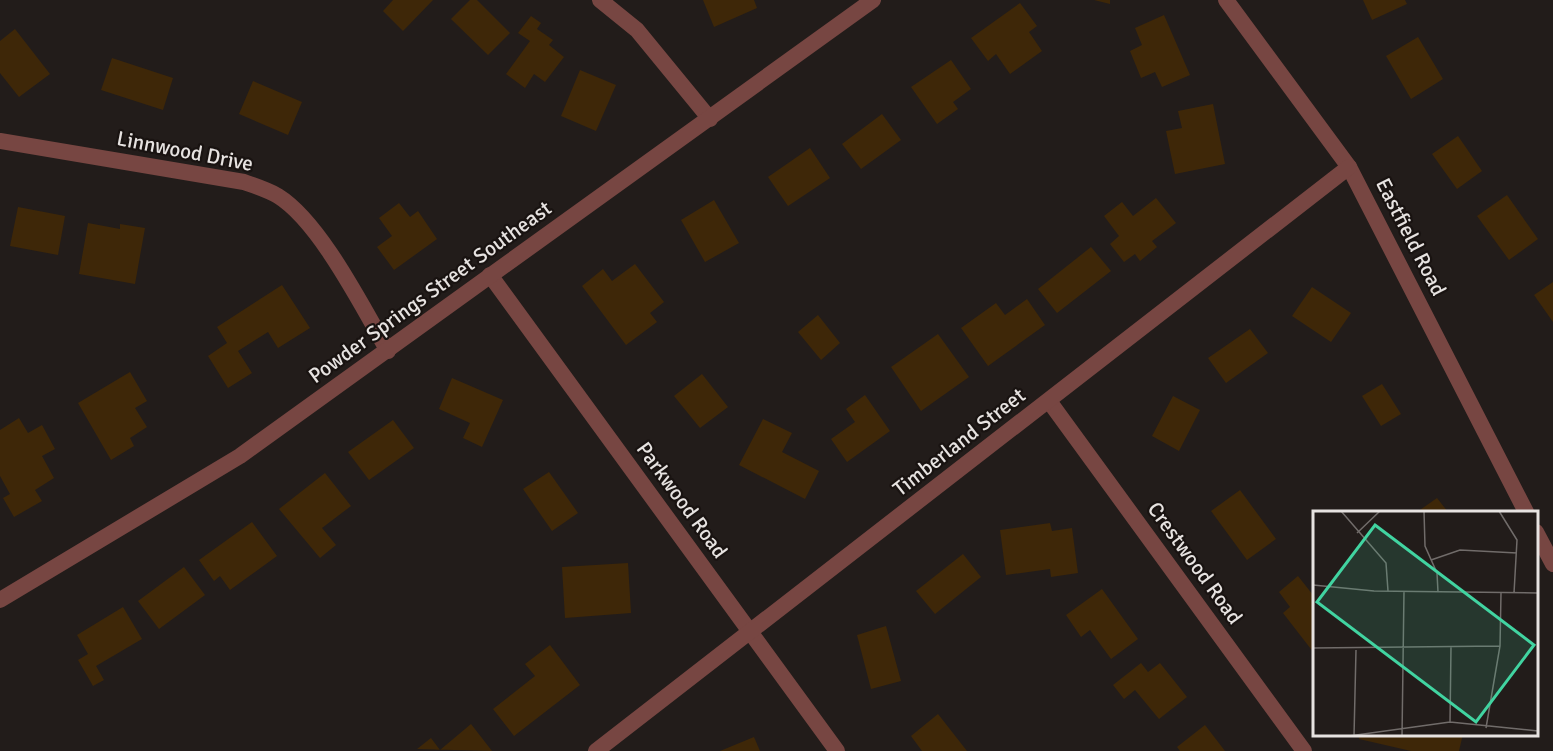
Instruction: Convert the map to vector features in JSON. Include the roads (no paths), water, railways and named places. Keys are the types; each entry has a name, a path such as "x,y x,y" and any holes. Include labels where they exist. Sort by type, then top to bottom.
{"street":[{"path":"600,0 637,30 710,119"},
{"name":"Powder Springs Street Southeast","path":"0,600 240,456 873,0"},
{"name":"Eastfield Road","path":"1226,0 1349,167 1525,511"},
{"name":"Linnwood Drive","path":"0,141 244,182 279,197 306,223 329,252 388,351"},
{"name":"Timberland Street","path":"596,751 1349,167"},
{"name":"Parkwood Road","path":"490,275 837,751"},
{"name":"Crestwood Road","path":"1049,401 1304,751"},
{"path":"1538,536 1553,564"}]}
